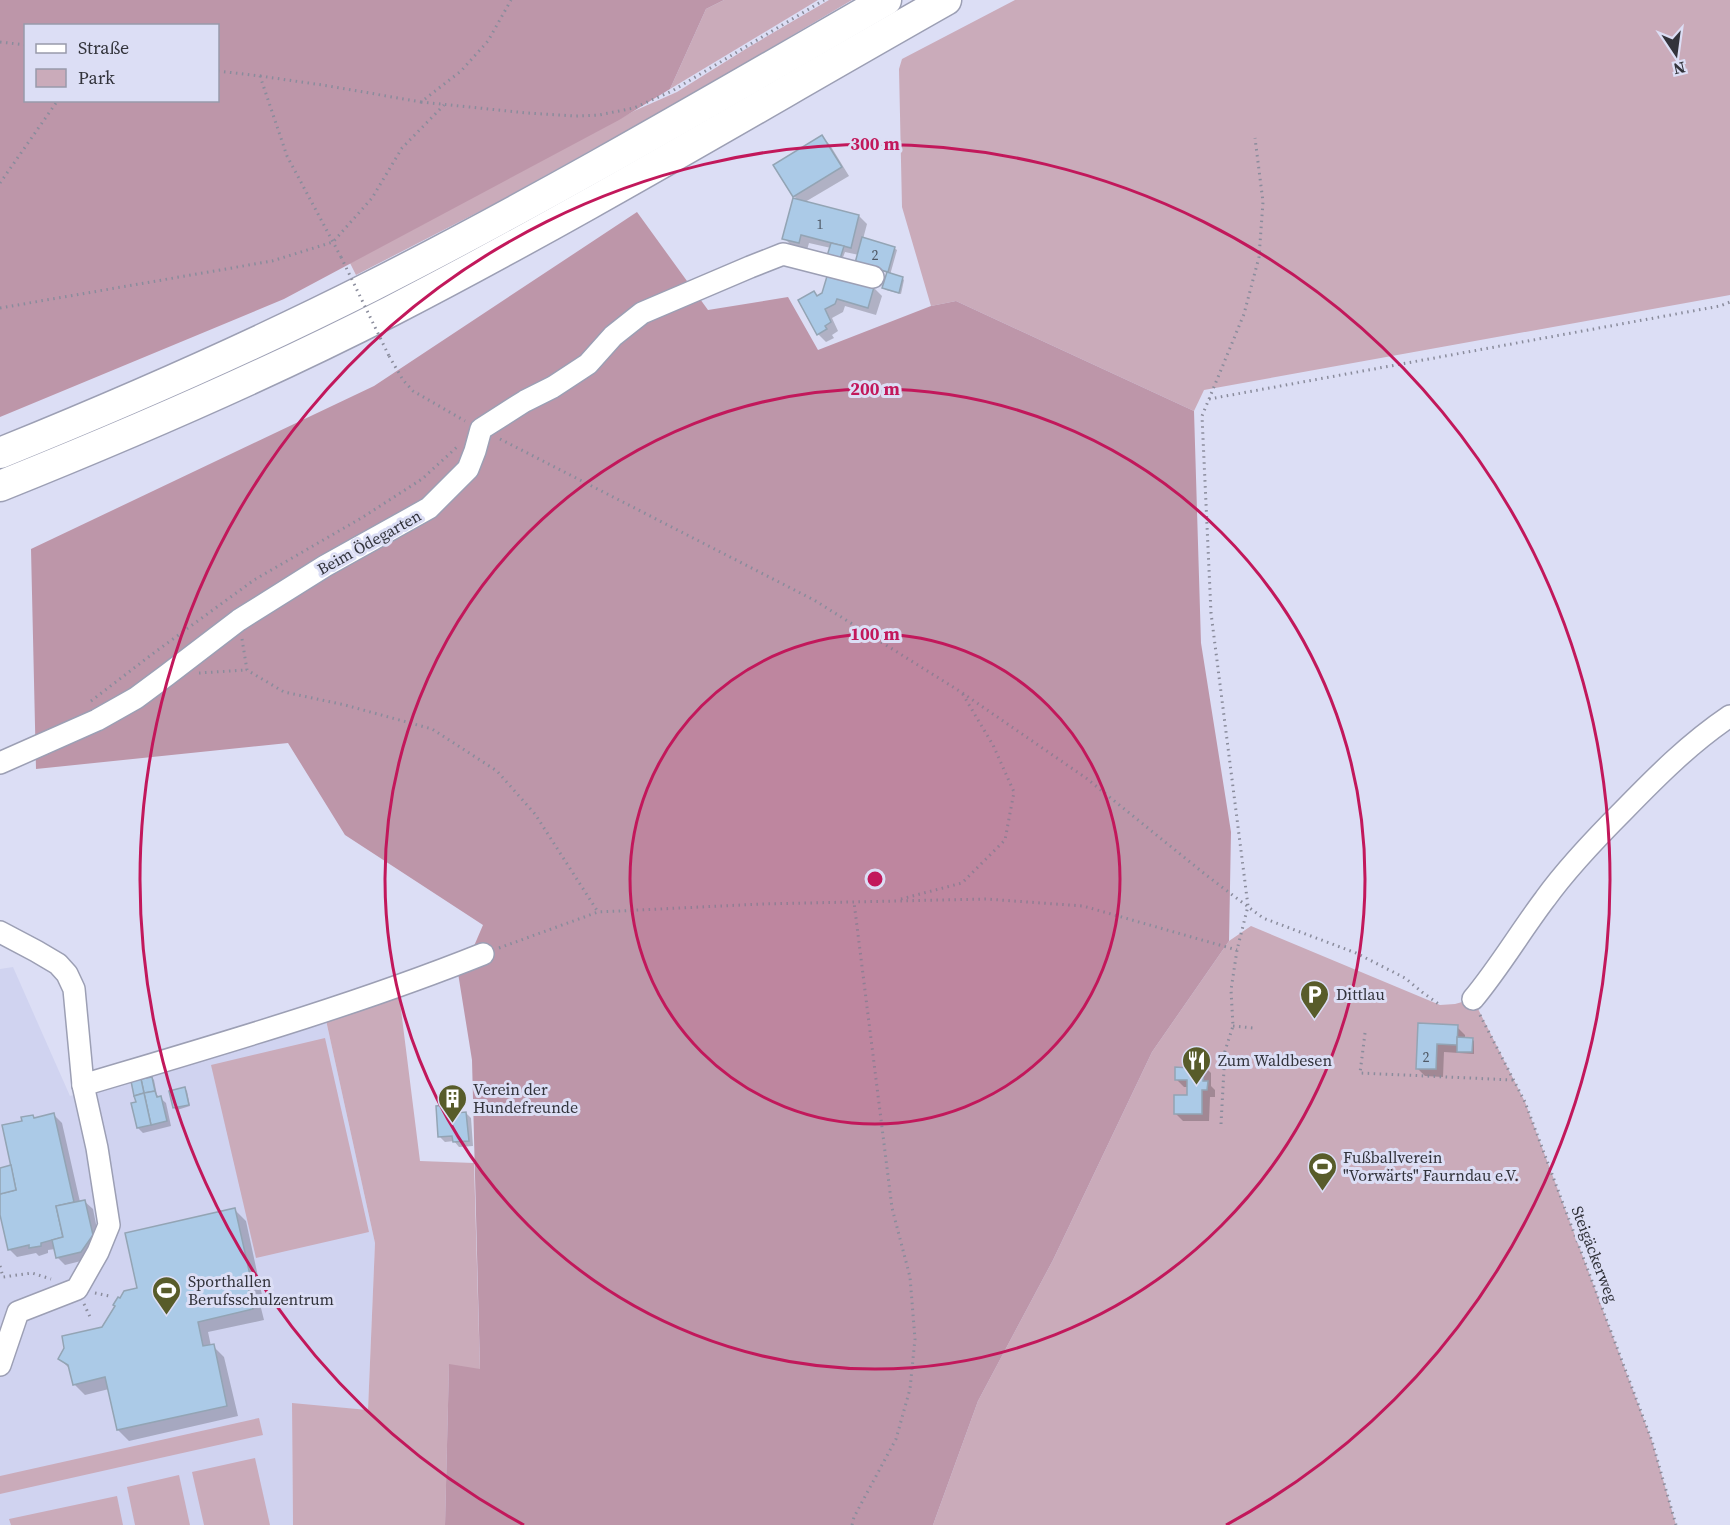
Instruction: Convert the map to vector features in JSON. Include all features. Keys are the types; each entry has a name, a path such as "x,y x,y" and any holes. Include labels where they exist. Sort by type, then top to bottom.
{"highway":[{"path":"0,453 118,405 372,286 580,175 886,0"},
{"path":"0,486 85,452 234,386 389,311 582,208 946,0"},
{"path":"0,508 31,492 85,452"}],"lane":[{"path":"480,432 525,401 554,387 588,364 613,336 642,313 750,267 783,254 873,277"},
{"name":"Beim Ödegarten","path":"0,764 97,720 136,698 239,620 325,566 429,508 468,469 480,432"},
{"path":"1473,999 1546,897 1601,833 1668,765 1705,733 1730,716"},
{"path":"0,932 58,964 67,974 74,989 83,1085 97,1148 109,1225 98,1252 77,1288 18,1312 0,1365"},
{"path":"83,1085 324,1011 441,971 483,954"}],"path":[{"path":"422,102 460,71 488,41 511,0"},
{"path":"219,71 444,105 576,116 599,115 634,108 672,91 824,0"},
{"path":"0,42 24,45"},
{"path":"260,76 287,156 333,242 389,356 403,380 413,391 480,432 814,600 962,692 1086,778 1198,869 1263,918 1356,953 1405,978 1440,1005"},
{"path":"0,183 57,102"},
{"path":"0,308 272,261 333,242 372,198 402,148 444,105"},
{"path":"1221,1124 1226,1051 1233,1026 1231,990 1237,950 1248,906 1211,613 1202,416 1244,314 1259,257 1263,202 1255,138"},
{"path":"1209,399 1697,310 1730,302"},
{"path":"89,702 254,580 363,517 412,485 464,440 480,432"},
{"path":"239,620 247,670"},
{"path":"167,675 247,670 284,692 345,705 432,729 497,771 535,814 598,912"},
{"path":"896,901 962,883 1005,840 1014,792 993,745 962,692"},
{"path":"483,954 598,912 750,904 986,899 1083,906 1237,950"},
{"path":"852,1525 854,1517 896,1439 910,1389 915,1339 910,1277 892,1208 854,902"},
{"name":"Steigäckerweg","path":"1473,999 1483,1023 1525,1102 1644,1418 1676,1525"},
{"path":"1233,1026 1253,1028"},
{"path":"1365,1033 1360,1073 1513,1080"},
{"path":"0,1266 3,1277 32,1273 77,1288"}],"shaded area":[{"path":"0,0 724,0 706,9 670,89 619,120 284,299 0,417"},
{"path":"637,212 708,310 788,297 818,350 931,306 956,301 1194,411 1201,643 1231,832 1229,941 1152,1052 1053,1260 978,1401 933,1525 445,1525 449,1364 480,1369 472,1060 458,973 468,960 483,925 345,835 288,743 36,769 31,549 374,386"},
{"path":"13,967 70,1096 324,1011 375,1243 368,1410 292,1404 293,1525 0,1525 0,969"}],"green space":[{"path":"724,0 818,0 670,89 706,9"},
{"path":"829,0 852,0 700,90 494,204 356,275 350,263 634,111 677,92"},
{"path":"1015,0 1730,0 1730,295 1204,390 1194,411 956,301 931,306 902,207 899,69 902,59"},
{"name":"Fußballverein \"Vorwärts\" Faurndau e.V.","path":"1251,926 1440,1005 1473,999 1525,1102 1652,1441 1676,1525 933,1525 978,1401 1053,1260 1152,1052 1229,941"},
{"path":"398,986 420,1161 474,1163 480,1370 449,1365 445,1525 293,1525 292,1403 368,1410 375,1243 324,1011"},
{"path":"325,1038 369,1232 256,1258 211,1065"},
{"path":"259,1418 263,1435 0,1494 0,1476"},
{"path":"255,1458 270,1525 204,1525 192,1472"},
{"path":"179,1475 190,1525 135,1525 127,1487"},
{"path":"117,1496 123,1525 11,1525 9,1519"}],"building":[{"path":"822,135 842,167 793,197 773,165"},
{"path":"793,198 859,215 851,248 801,235 799,243 782,239"},
{"path":"862,237 895,247 888,272 855,263"},
{"path":"831,243 844,246 840,259 827,256"},
{"path":"887,272 903,277 899,293 882,288"},
{"path":"828,273 874,287 868,308 837,299 835,304 825,309 831,322 825,326 827,329 817,335 798,300 814,291 817,296 822,293"},
{"path":"1418,1023 1458,1025 1457,1045 1437,1044 1436,1069 1416,1069"},
{"path":"1457,1037 1473,1038 1472,1052 1457,1052"},
{"name":"Zum Waldbesen","path":"1189,1063 1204,1064 1203,1081 1208,1081 1207,1090 1202,1090 1202,1114 1174,1114 1174,1095 1187,1095 1187,1080 1175,1080 1175,1067 1190,1068"},
{"path":"152,1077 155,1091 144,1093 141,1079"},
{"path":"141,1079 144,1093 134,1096 131,1081"},
{"path":"185,1087 189,1105 173,1108 169,1091"},
{"path":"155,1091 157,1097 161,1096 167,1121 151,1125 144,1093"},
{"path":"144,1093 151,1125 137,1128 131,1103 136,1102 134,1096"},
{"name":"Verein der Hundefreunde","path":"455,1104 456,1113 466,1112 469,1141 453,1142 452,1136 438,1137 436,1106"},
{"path":"54,1113 74,1202 56,1206 63,1237 41,1243 41,1246 29,1248 29,1245 8,1250 0,1215 0,1194 16,1190 2,1125 22,1121 21,1117 33,1115 34,1118"},
{"path":"11,1165 16,1190 0,1194 0,1168"},
{"path":"85,1200 93,1235 81,1252 56,1258 52,1240 63,1237 56,1206"},
{"name":"Sporthallen Berufsschulzentrum","path":"235,1208 252,1284 248,1285 253,1309 198,1322 203,1346 214,1344 227,1406 117,1430 105,1377 73,1385 68,1365 58,1359 64,1348 62,1336 102,1327 118,1297 120,1298 124,1291 137,1288 125,1233"}],"place":[{"name":"Dittlau","path":"1315,1020"},
{"name":"Zum Waldbesen","path":"1197,1086"},
{"name":"Verein der Hundefreunde","path":"452,1124"},
{"name":"Fußballverein \"Vorwärts\" Faurndau e.V.","path":"1322,1192"},
{"name":"Sporthallen Berufsschulzentrum","path":"167,1316"}]}
